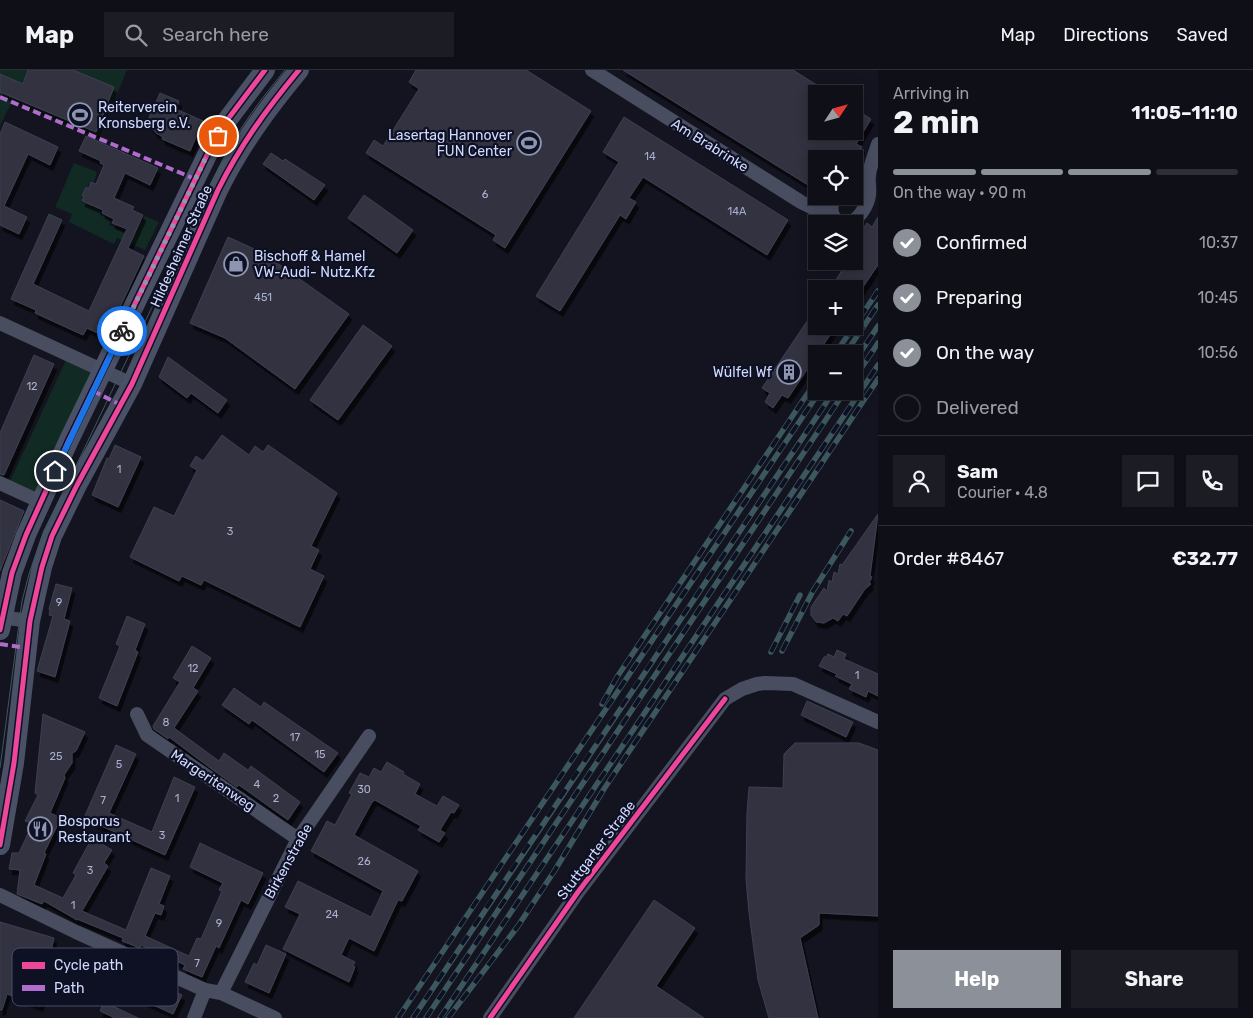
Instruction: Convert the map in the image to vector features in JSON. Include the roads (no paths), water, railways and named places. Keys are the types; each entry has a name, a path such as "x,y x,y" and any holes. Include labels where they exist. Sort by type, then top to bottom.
{"main road":[{"name":"Hildesheimer Straße","path":"1,622 12,573 26,535 103,369 208,153 228,120 265,70"},
{"name":"Hildesheimer Straße","path":"0,846 14,763 30,621 35,593 52,536 132,384 218,190 231,165 255,125 298,70"}],"street":[{"name":"Am Brabrinke","path":"592,70 801,202 821,212 831,210"},
{"path":"831,205 831,210 836,220 846,224 858,217 869,195 869,174 878,144"},
{"path":"863,178 869,174"},
{"path":"0,323 132,384"},
{"path":"0,483 41,502"},
{"path":"1,622 30,621"},
{"name":"Stuttgarter Straße","path":"490,1018 578,892 725,700 742,689 757,684 793,684 878,722"},
{"name":"Margeritenweg","path":"137,714 148,735 298,839"},
{"name":"Birkenstraße","path":"221,993 298,839 369,736"},
{"path":"0,895 112,948"},
{"path":"178,978 205,990 221,993 275,1018"},
{"path":"194,1018 205,990"}],"tram line":[{"path":"0,768 22,601 41,539 222,161 251,114 285,70"}],"railway":[{"path":"841,345 878,291"},
{"path":"851,345 878,305"},
{"path":"863,348 878,326"},
{"path":"863,366 878,343"},
{"path":"440,1018 878,365"},
{"path":"448,1018 518,926 555,870 604,789 878,379"},
{"path":"602,704 617,677 808,393"},
{"path":"398,1018 814,400"},
{"path":"413,1018 828,400"},
{"path":"426,1018 839,400"},
{"path":"782,651 813,591 851,531"},
{"path":"771,652 800,595"}],"place":[{"name":"Reiterverein Kronsberg e.V.","path":"80,115"},
{"name":"Lasertag Hannover FUN Center","path":"529,143"},
{"name":"Bischoff & Hamel VW-Audi- Nutz.Kfz","path":"236,264"},
{"name":"Wülfel Wf","path":"789,372"},
{"name":"Bosporus Restaurant","path":"40,829"}]}
